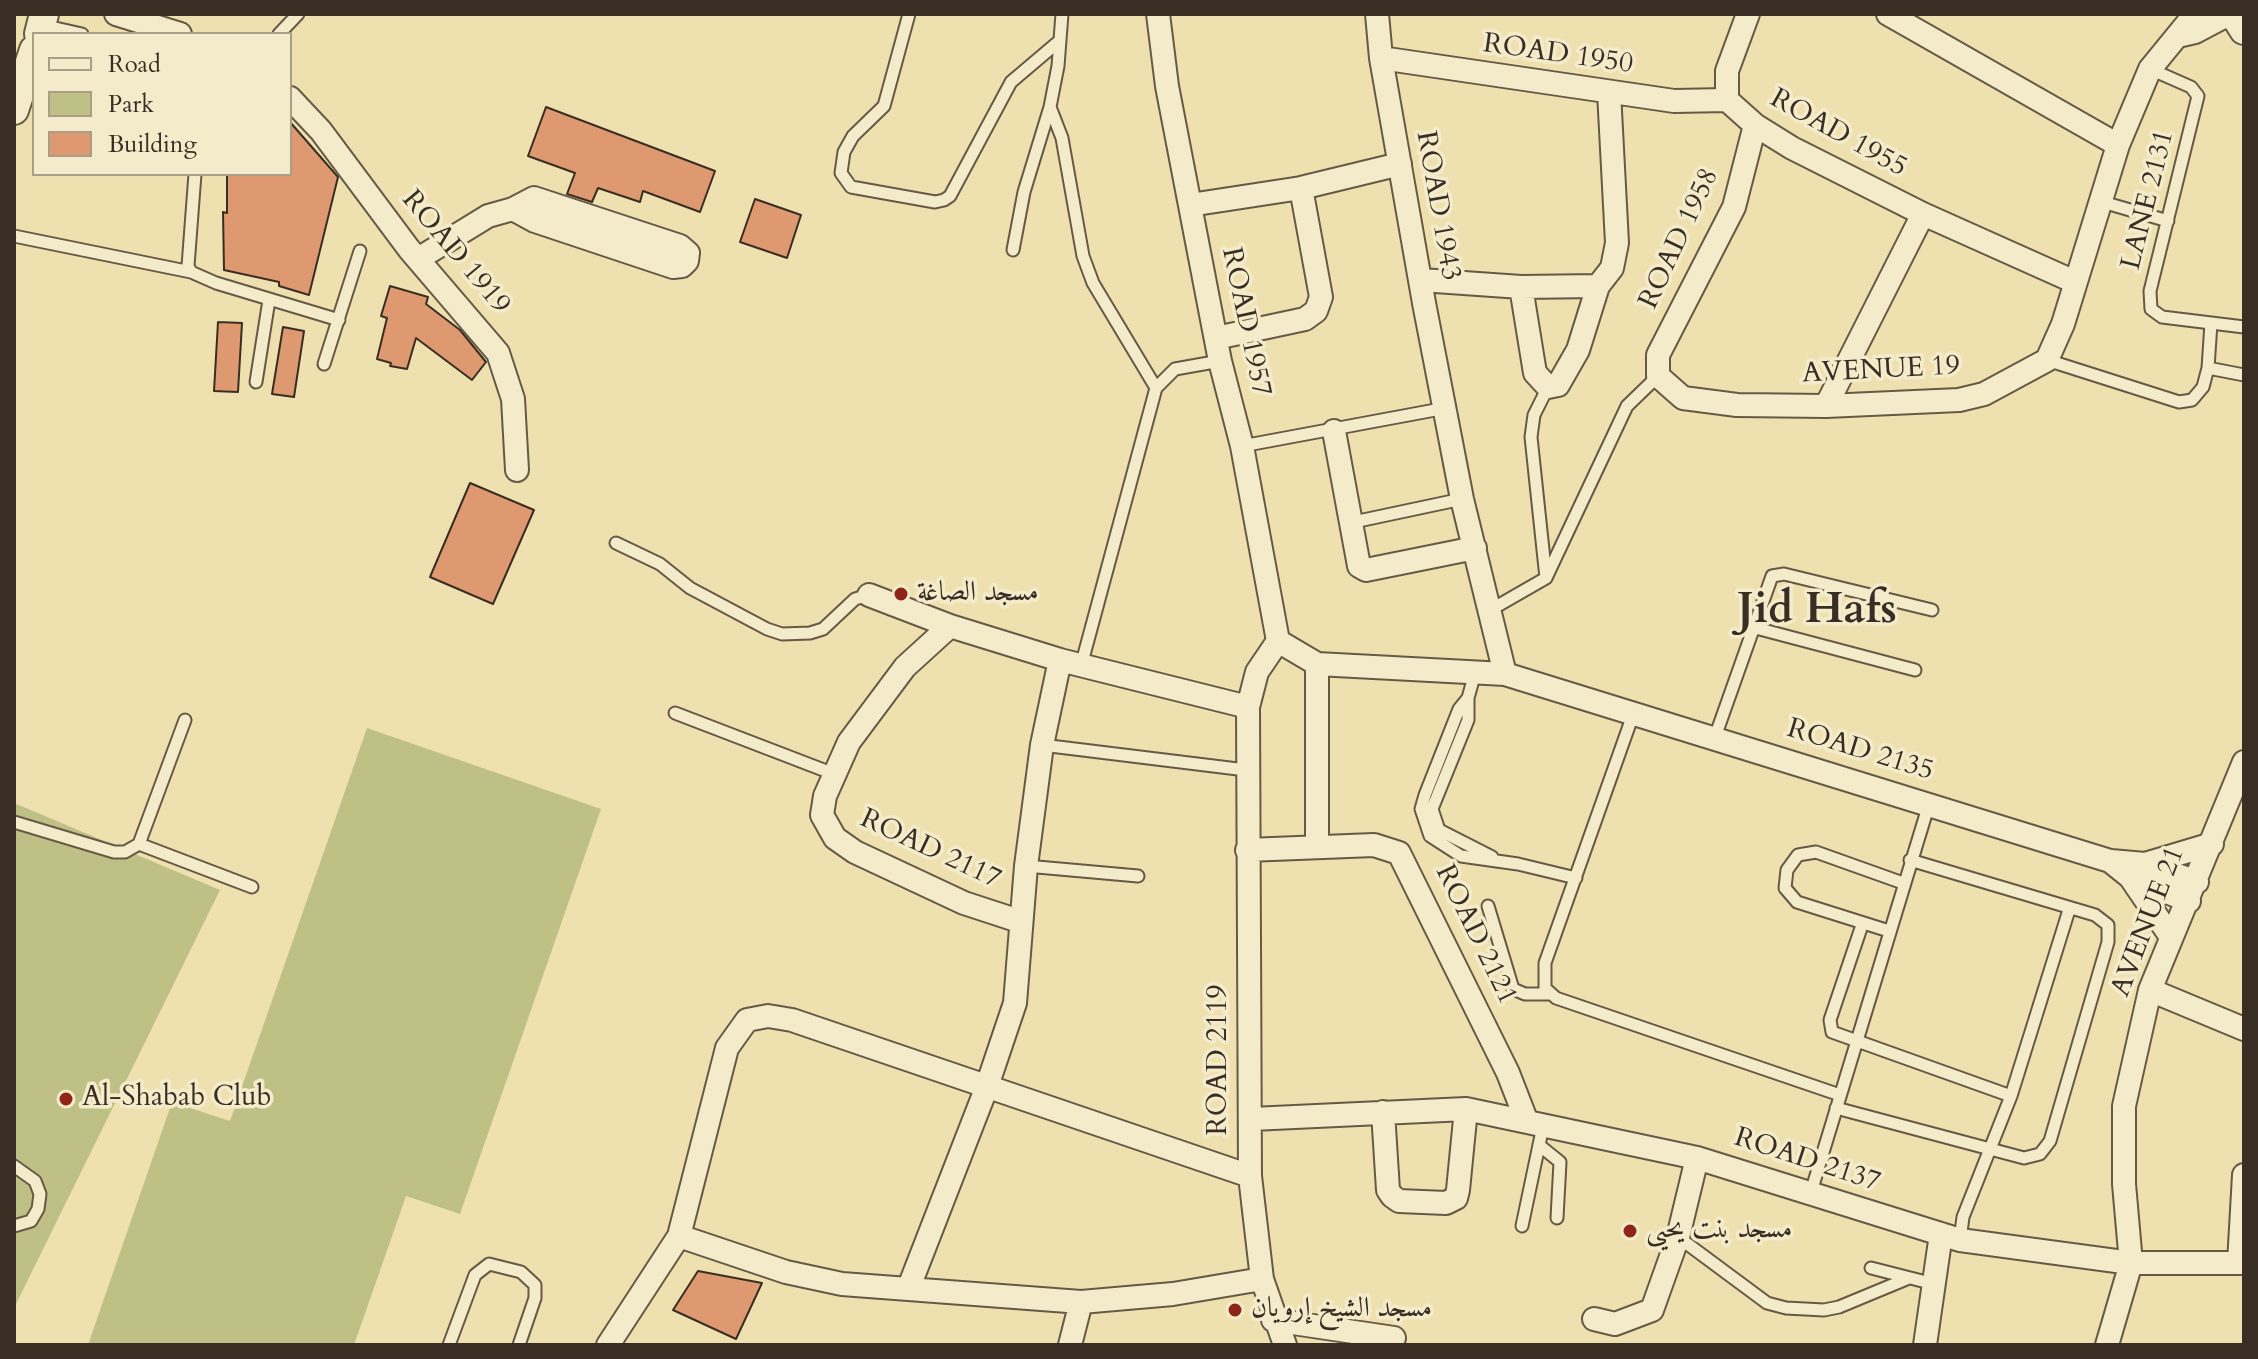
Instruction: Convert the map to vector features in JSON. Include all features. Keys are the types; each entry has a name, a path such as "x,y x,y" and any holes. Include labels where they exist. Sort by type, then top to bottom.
{"street":[{"path":"116,14 174,32"},
{"name":"ROAD 1943","path":"1377,14 1381,58 1462,499 1492,609 1505,674"},
{"path":"1727,100 1727,71 1748,14"},
{"path":"1888,14 2118,145"},
{"path":"2047,360 2063,324 2118,145 2150,69 2182,35 2195,14"},
{"path":"2182,35 2232,14 2244,30"},
{"name":"ROAD 1957","path":"1152,15 1220,361 1242,446 1278,641"},
{"path":"14,110 32,55"},
{"name":"ROAD 1950","path":"1381,58 1609,92 1702,103 1727,100"},
{"path":"1521,287 1535,373 1548,387 1563,380 1578,350 1598,286 1612,268 1617,243 1609,92"},
{"name":"ROAD 1919","path":"292,100 321,131 418,259 498,353 513,399 517,470"},
{"name":"ROAD 1955","path":"1727,100 1755,125 1792,148 1923,214 2075,282"},
{"name":"ROAD 1958","path":"1658,376 1658,355 1734,207 1755,125"},
{"path":"1190,205 1301,188 1400,164"},
{"path":"1216,338 1305,319 1316,311 1321,297 1301,188"},
{"path":"418,259 488,216 513,209 534,198 680,246 688,253 687,261 682,266 673,267 535,221 513,209"},
{"name":"ROAD 1955","path":"1826,406 1923,214"},
{"path":"1421,280 1521,287 1598,286"},
{"name":"AVENUE 19","path":"1658,376 1683,398 1737,405 1826,406 1959,400 2008,384 2047,360"},
{"path":"1334,431 1359,566 1366,570 1475,548"},
{"path":"869,595 950,626 1071,663 1248,707"},
{"name":"ROAD 2117","path":"950,626 923,648 872,707 849,742 834,774 822,815 835,838 855,852 964,903 1019,921"},
{"path":"1278,641 1317,664 1505,674"},
{"name":"ROAD 2119","path":"1278,641 1257,672 1248,707 1250,1176 1262,1279 1273,1320 1285,1345"},
{"name":"ROAD 2117","path":"909,1287 986,1089 1015,1003 1019,921 1042,745 1071,663"},
{"path":"1317,664 1317,844"},
{"name":"ROAD 2135","path":"1505,674 2138,870"},
{"name":"AVENUE 21","path":"2107,1345 2131,1263 2124,1184 2124,1106 2150,990 2244,762"},
{"name":"ROAD 2121","path":"1247,850 1317,844 1389,847 1406,861 1536,1131"},
{"path":"2138,870 2212,844"},
{"path":"2138,870 2193,891"},
{"path":"2138,870 2171,937"},
{"path":"2150,990 2244,1029"},
{"path":"608,1345 679,1236 727,1048 747,1020 768,1016 792,1020 986,1089 1250,1176"},
{"path":"1383,1112 1388,1190 1392,1196 1399,1201 1446,1203 1456,1198 1458,1190 1466,1109"},
{"name":"ROAD 2137","path":"1252,1119 1466,1109 1536,1131 1697,1158 1951,1237 2131,1263 2242,1263"},
{"path":"1594,1319 1615,1324 1652,1310 1678,1237 1697,1158"},
{"path":"2242,1263 2244,1175"},
{"path":"679,1236 786,1272 842,1284 1081,1302 1173,1294 1262,1279"},
{"path":"1925,1345 1934,1284 1951,1237"},
{"path":"1070,1345 1081,1302"},
{"path":"1273,1320 1394,1338"}],"lane":[{"path":"281,32 298,14"},
{"path":"909,14 884,106 853,136 844,152 841,173 851,187 935,202 950,196 1011,82 1057,43"},
{"path":"1013,250 1024,192 1050,107 1058,66 1057,43 1062,14"},
{"name":"LANE 2131","path":"2150,69 2191,87 2198,96 2150,291 2151,309 2162,317 2244,327"},
{"path":"1050,107 1062,138 1083,256 1093,283 1156,388"},
{"path":"191,272 188,266 195,176"},
{"path":"2099,201 2168,221"},
{"path":"14,236 191,272 269,300 339,320"},
{"path":"324,364 360,251"},
{"path":"256,382 269,300"},
{"path":"2047,360 2179,402 2192,400 2203,387 2208,368 2211,323"},
{"path":"1071,663 1156,388 1175,369 1220,361"},
{"path":"2208,368 2244,375"},
{"path":"1492,609 1546,578 1627,406 1658,376"},
{"path":"1546,578 1531,437 1534,415 1548,387"},
{"path":"1242,446 1447,408"},
{"path":"1349,523 1462,499"},
{"path":"616,543 660,564 690,588 782,634 823,629 855,599 869,595"},
{"path":"1715,737 1768,581 1778,573 1932,610"},
{"path":"1752,627 1915,670"},
{"path":"1475,673 1468,698 1459,709 1425,795 1421,809 1424,823 1440,846 1461,856 1500,861 1576,878"},
{"path":"1550,994 1543,980 1543,972 1634,712"},
{"path":"675,713 834,774"},
{"path":"14,822 114,852 125,852 139,844 185,720"},
{"path":"1042,745 1246,770"},
{"path":"1811,1192 1929,804"},
{"path":"139,844 252,887"},
{"path":"1889,931 1862,925 1789,896 1785,879 1791,862 1798,855 1816,852 1903,883"},
{"path":"1836,1108 1990,1150 2033,1157 2050,1141 2110,931 2100,917 1910,860"},
{"path":"1026,866 1138,876"},
{"path":"1488,906 1513,989 1525,994 1550,994 1840,1095"},
{"path":"1951,1237 1963,1217 2011,1096 2069,910"},
{"path":"1862,925 1829,1026 1837,1035 1856,1043 2011,1096"},
{"path":"1536,1131 1560,1162 1557,1218"},
{"path":"1522,1226 1536,1131"},
{"path":"14,1166 35,1181 40,1194 38,1209 31,1221 14,1226"},
{"path":"1678,1237 1767,1303 1786,1308 1824,1310 1839,1307 1909,1278"},
{"path":"449,1345 475,1275 481,1267 489,1264 521,1272 535,1285 535,1298 519,1345"},
{"path":"1871,1268 1934,1284"}],"green space":[{"path":"367,728 601,809 460,1214 406,1196 354,1345 88,1345 172,1102 230,1121"},
{"name":"Al-Shabab Club","path":"14,803 220,890 14,1308"}],"building":[{"path":"546,107 715,171 700,212 643,191 640,202 598,188 592,202 567,194 575,173 528,156"},
{"path":"292,124 338,177 309,295 279,286 279,282 224,270 223,212 227,213 227,176 292,176"},
{"path":"755,199 801,215 787,258 740,242"},
{"path":"390,286 428,297 426,304 460,330 486,362 472,380 416,338 407,369 390,366 391,363 377,359 387,318 381,316"},
{"path":"218,322 242,323 238,392 214,391"},
{"path":"283,327 304,331 294,397 272,394"},
{"path":"470,483 534,510 493,604 430,577"},
{"path":"698,1271 762,1283 736,1339 673,1310"}],"place":[{"name":"مسجد الصاغة","path":"901,594"},
{"name":"Al-Shabab Club","path":"66,1099"},
{"name":"مسجد بنت يحيى","path":"1630,1231"},
{"name":"مسجد الشيخ إرويان","path":"1235,1310"}],"district":[{"name":"Jid Hafs","path":"1817,612"}]}
